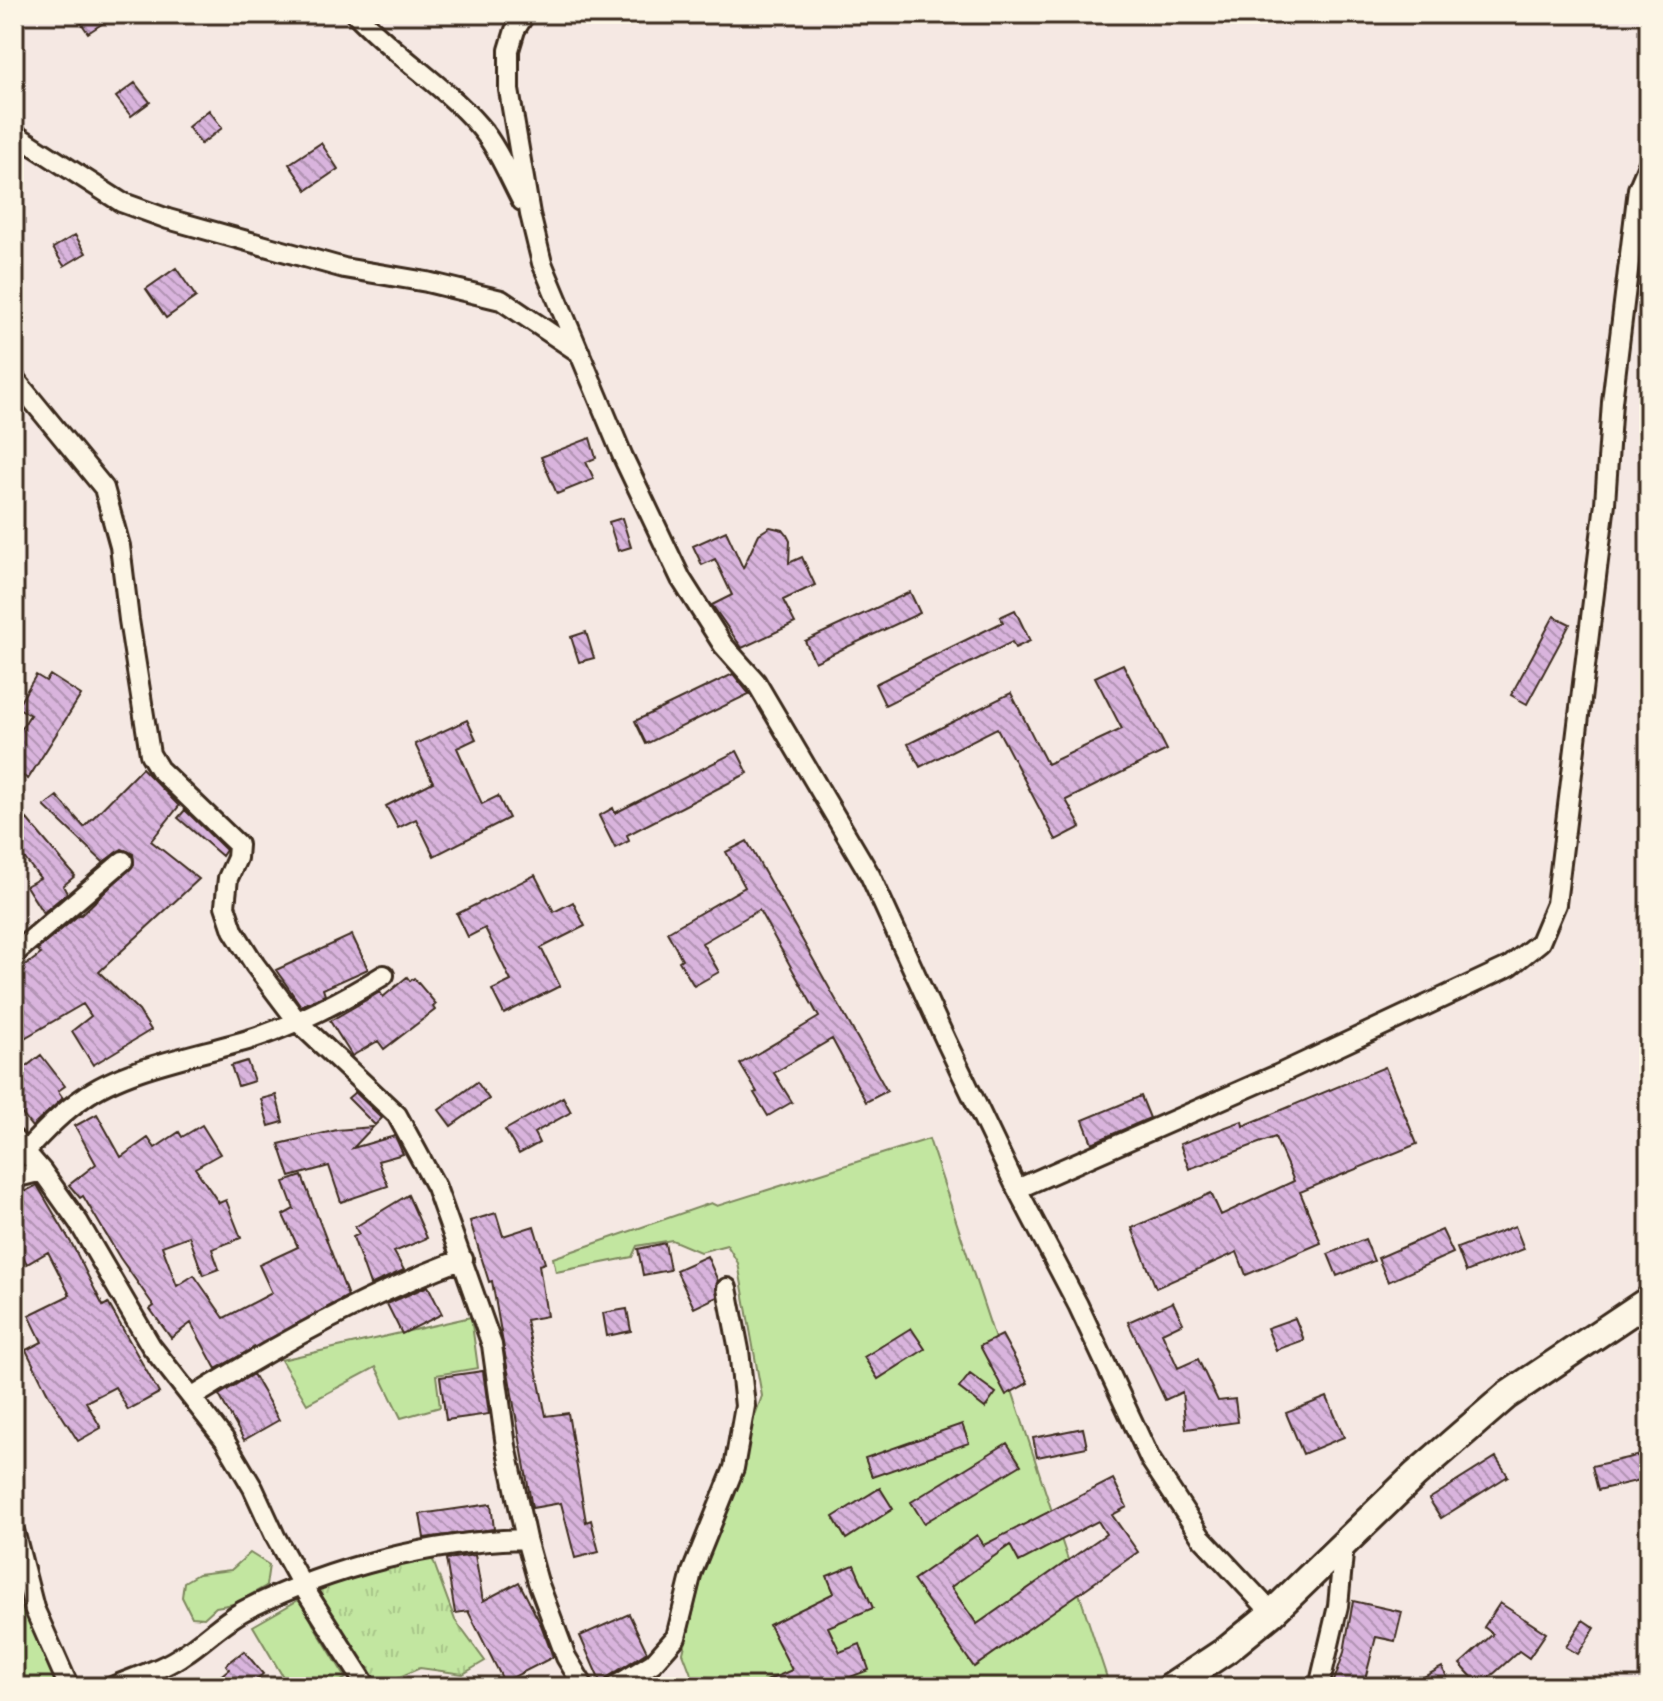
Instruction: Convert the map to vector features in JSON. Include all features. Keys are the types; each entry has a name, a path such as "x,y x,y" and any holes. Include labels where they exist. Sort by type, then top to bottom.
{"street":[{"path":"356,14 481,128 530,214"},
{"path":"525,14 515,30 509,50 509,77 530,214 542,263 623,457 681,579 723,645 756,682 870,875 1017,1189 1078,1305 1150,1459 1201,1537 1272,1613"},
{"path":"18,136 121,202 168,219 344,268 427,282 501,300 580,353"},
{"path":"1017,1189 1277,1075 1510,966 1540,942 1556,904 1605,503 1612,402 1638,189 1649,163"},
{"path":"14,378 104,488 120,546 150,754 159,769 238,845 237,858 228,878 225,906 233,930 298,1022 397,1115 436,1187 492,1345 506,1446 538,1582 566,1657 584,1687"},
{"path":"14,954 123,861"},
{"path":"367,1687 302,1585 253,1488 224,1439 151,1346 79,1223 42,1171 19,1146 42,1133 84,1097 116,1080 298,1022 349,997 384,975"},
{"path":"14,1178 42,1171"},
{"path":"193,1397 258,1357 348,1311 419,1276 463,1259"},
{"path":"614,1687 653,1663 676,1637 692,1572 734,1468 745,1406 739,1350 727,1288"},
{"path":"1171,1687 1228,1649 1272,1613 1415,1475 1506,1396 1649,1300"},
{"path":"14,1530 34,1608 69,1687"},
{"path":"112,1687 183,1656 245,1610 302,1585 410,1552 480,1540 526,1539"},
{"path":"1319,1687 1338,1606 1344,1544"}],"green space":[{"path":"929,1139 1110,1687 696,1687 683,1653 712,1535 762,1396 738,1263 727,1245 700,1252 672,1240 637,1246 632,1257 556,1272 553,1258 711,1203 717,1206"},
{"path":"471,1317 478,1368 436,1375 440,1407 401,1418 376,1367 307,1404 281,1360"},
{"path":"250,1553 269,1565 266,1586 234,1604 216,1607 204,1618 192,1617 182,1597 184,1582 198,1574 231,1570"},
{"path":"431,1555 455,1620 485,1661 463,1674 420,1668 379,1686 311,1591"},
{"path":"302,1598 313,1624 346,1678 331,1687 289,1687 253,1626"},
{"path":"14,1601 22,1601 63,1687 14,1687"}],"building":[{"path":"75,14 117,14 88,33"},
{"path":"135,83 150,102 131,116 116,97"},
{"path":"209,110 222,128 201,144 188,127"},
{"path":"321,143 338,169 307,190 289,164"},
{"path":"75,235 86,253 64,266 53,248"},
{"path":"176,268 196,297 166,318 146,289"},
{"path":"590,438 596,458 586,462 594,479 557,494 541,457"},
{"path":"622,518 631,547 618,551 609,522"},
{"path":"770,527 783,530 787,535 790,541 789,563 802,557 815,585 783,600 795,623 742,648 712,605 732,595 715,559 702,565 693,546 726,531 743,568 759,534"},
{"path":"910,592 920,613 815,662 805,641"},
{"path":"1015,610 1030,641 1015,648 1012,642 885,705 875,684 1003,622 1000,617"},
{"path":"1554,616 1570,624 1527,704 1511,695"},
{"path":"586,632 594,658 579,662 571,637"},
{"path":"1123,664 1167,750 1066,800 1081,827 1056,840 997,728 920,767 908,744 1011,693 1047,764 1122,729 1095,677"},
{"path":"733,674 749,694 646,744 635,721"},
{"path":"36,675 46,681 50,675 81,695 28,779 14,770 14,740 30,715 17,707"},
{"path":"467,720 476,739 457,748 482,804 498,796 509,818 434,856 416,819 398,828 386,806 433,782 415,744"},
{"path":"737,751 748,773 627,835 629,841 615,848 599,816 613,808 615,813"},
{"path":"142,768 179,806 151,841 199,879 99,972 139,1011 151,1030 93,1065 72,1031 91,1016 83,1004 14,1044 14,974 41,954 37,950 81,915 134,864 133,854 122,849 103,862 44,806 57,796 84,827"},
{"path":"185,810 226,850 222,856 178,818"},
{"path":"27,819 75,876 63,886 67,893 43,913 26,886 40,878 14,845 14,830"},
{"path":"747,841 887,1091 866,1102 832,1039 774,1073 792,1102 768,1116 754,1093 757,1092 740,1064 819,1017 759,910 702,943 719,972 694,986 679,961 682,959 667,932 745,887 726,852"},
{"path":"535,875 554,912 573,902 585,926 541,948 560,986 504,1014 492,990 511,981 485,928 468,937 457,914"},
{"path":"352,935 368,969 323,989 325,995 301,1006 276,970"},
{"path":"407,977 410,981 414,978 436,1004 433,1007 435,1010 384,1049 378,1041 352,1056 330,1021 380,992 383,997"},
{"path":"41,1055 65,1086 58,1091 63,1098 32,1127 14,1104 14,1076"},
{"path":"247,1061 254,1081 238,1086 231,1066"},
{"path":"1385,1067 1417,1144 1300,1192 1321,1243 1246,1275 1237,1252 1156,1288 1132,1228 1211,1193 1221,1215 1294,1181 1275,1137 1189,1169 1180,1144 1242,1121 1243,1126"},
{"path":"477,1082 489,1099 451,1126 439,1110"},
{"path":"355,1092 382,1118 375,1125 348,1098"},
{"path":"276,1095 283,1122 269,1126 261,1099"},
{"path":"1141,1096 1150,1118 1092,1143 1083,1120"},
{"path":"563,1097 571,1112 534,1133 539,1143 519,1154 505,1130"},
{"path":"97,1114 121,1157 148,1138 155,1148 179,1132 182,1137 202,1125 220,1154 195,1168 219,1203 226,1200 241,1238 212,1249 219,1269 203,1275 189,1236 162,1246 177,1286 194,1275 224,1318 272,1293 259,1265 298,1247 283,1215 294,1209 284,1182 302,1176 348,1296 216,1369 191,1323 171,1338 150,1309 154,1306 120,1258 83,1196 80,1198 69,1185 96,1164 75,1126"},
{"path":"373,1127 353,1148 395,1136 403,1154 378,1161 388,1186 341,1202 329,1166 290,1177 279,1144 337,1130"},
{"path":"37,1185 103,1306 108,1303 159,1393 128,1410 115,1387 86,1402 101,1428 78,1441 48,1394 26,1350 42,1342 29,1315 70,1295 48,1252 27,1264 14,1240 14,1197"},
{"path":"408,1195 427,1238 394,1252 404,1270 370,1285 353,1237 359,1234 355,1227"},
{"path":"496,1213 503,1236 534,1226 545,1263 539,1265 547,1316 526,1320 546,1416 568,1413 586,1522 591,1520 599,1552 575,1558 561,1503 532,1508 492,1281 489,1282 470,1221"},
{"path":"1515,1226 1524,1249 1466,1272 1457,1248"},
{"path":"1442,1230 1453,1253 1388,1282 1378,1258"},
{"path":"1365,1239 1374,1261 1337,1276 1328,1254"},
{"path":"665,1243 670,1270 643,1275 638,1249"},
{"path":"707,1256 718,1281 717,1297 694,1308 676,1270"},
{"path":"428,1286 442,1314 402,1334 387,1304"},
{"path":"1173,1302 1183,1323 1162,1333 1178,1368 1198,1359 1218,1401 1235,1399 1238,1422 1186,1429 1182,1392 1165,1400 1128,1322"},
{"path":"627,1309 631,1331 607,1336 603,1313"},
{"path":"1295,1318 1304,1340 1276,1350 1267,1328"},
{"path":"911,1328 925,1349 878,1379 864,1357"},
{"path":"1002,1335 1028,1383 1006,1395 980,1346"},
{"path":"483,1371 489,1414 446,1420 440,1377"},
{"path":"253,1374 279,1420 244,1440 219,1395"},
{"path":"970,1374 996,1393 985,1408 959,1388"},
{"path":"1327,1397 1344,1437 1303,1454 1286,1413"},
{"path":"962,1424 969,1443 872,1477 865,1458"},
{"path":"1083,1428 1087,1447 1037,1457 1033,1438"},
{"path":"1007,1443 1021,1465 924,1523 911,1502"},
{"path":"1649,1453 1649,1478 1598,1490 1592,1466"},
{"path":"1496,1457 1508,1476 1441,1518 1429,1499"},
{"path":"1113,1479 1127,1507 1112,1515 1138,1552 974,1667 913,1580 977,1535 984,1545","holes":["1098,1521 1106,1534 977,1624 951,1587 1010,1545 1019,1562"]},
{"path":"880,1488 893,1509 846,1539 833,1517"},
{"path":"491,1504 494,1529 424,1538 420,1514"},
{"path":"475,1555 483,1601 519,1582 553,1657 504,1682 468,1611 455,1613 446,1559"},
{"path":"854,1565 873,1608 828,1627 840,1652 860,1644 869,1670 824,1687 752,1687 792,1670 769,1625 834,1593 827,1576"},
{"path":"1353,1601 1402,1612 1395,1641 1376,1637 1363,1687 1332,1687 1344,1652"},
{"path":"1500,1603 1546,1633 1529,1658 1519,1651 1480,1686 1460,1664 1493,1634 1484,1627"},
{"path":"629,1614 647,1652 608,1677 602,1686 580,1636"},
{"path":"1583,1620 1595,1628 1578,1654 1566,1647"},
{"path":"244,1651 263,1674 248,1687 207,1687 229,1669 226,1665"},
{"path":"1442,1667 1452,1687 1405,1687"}]}
